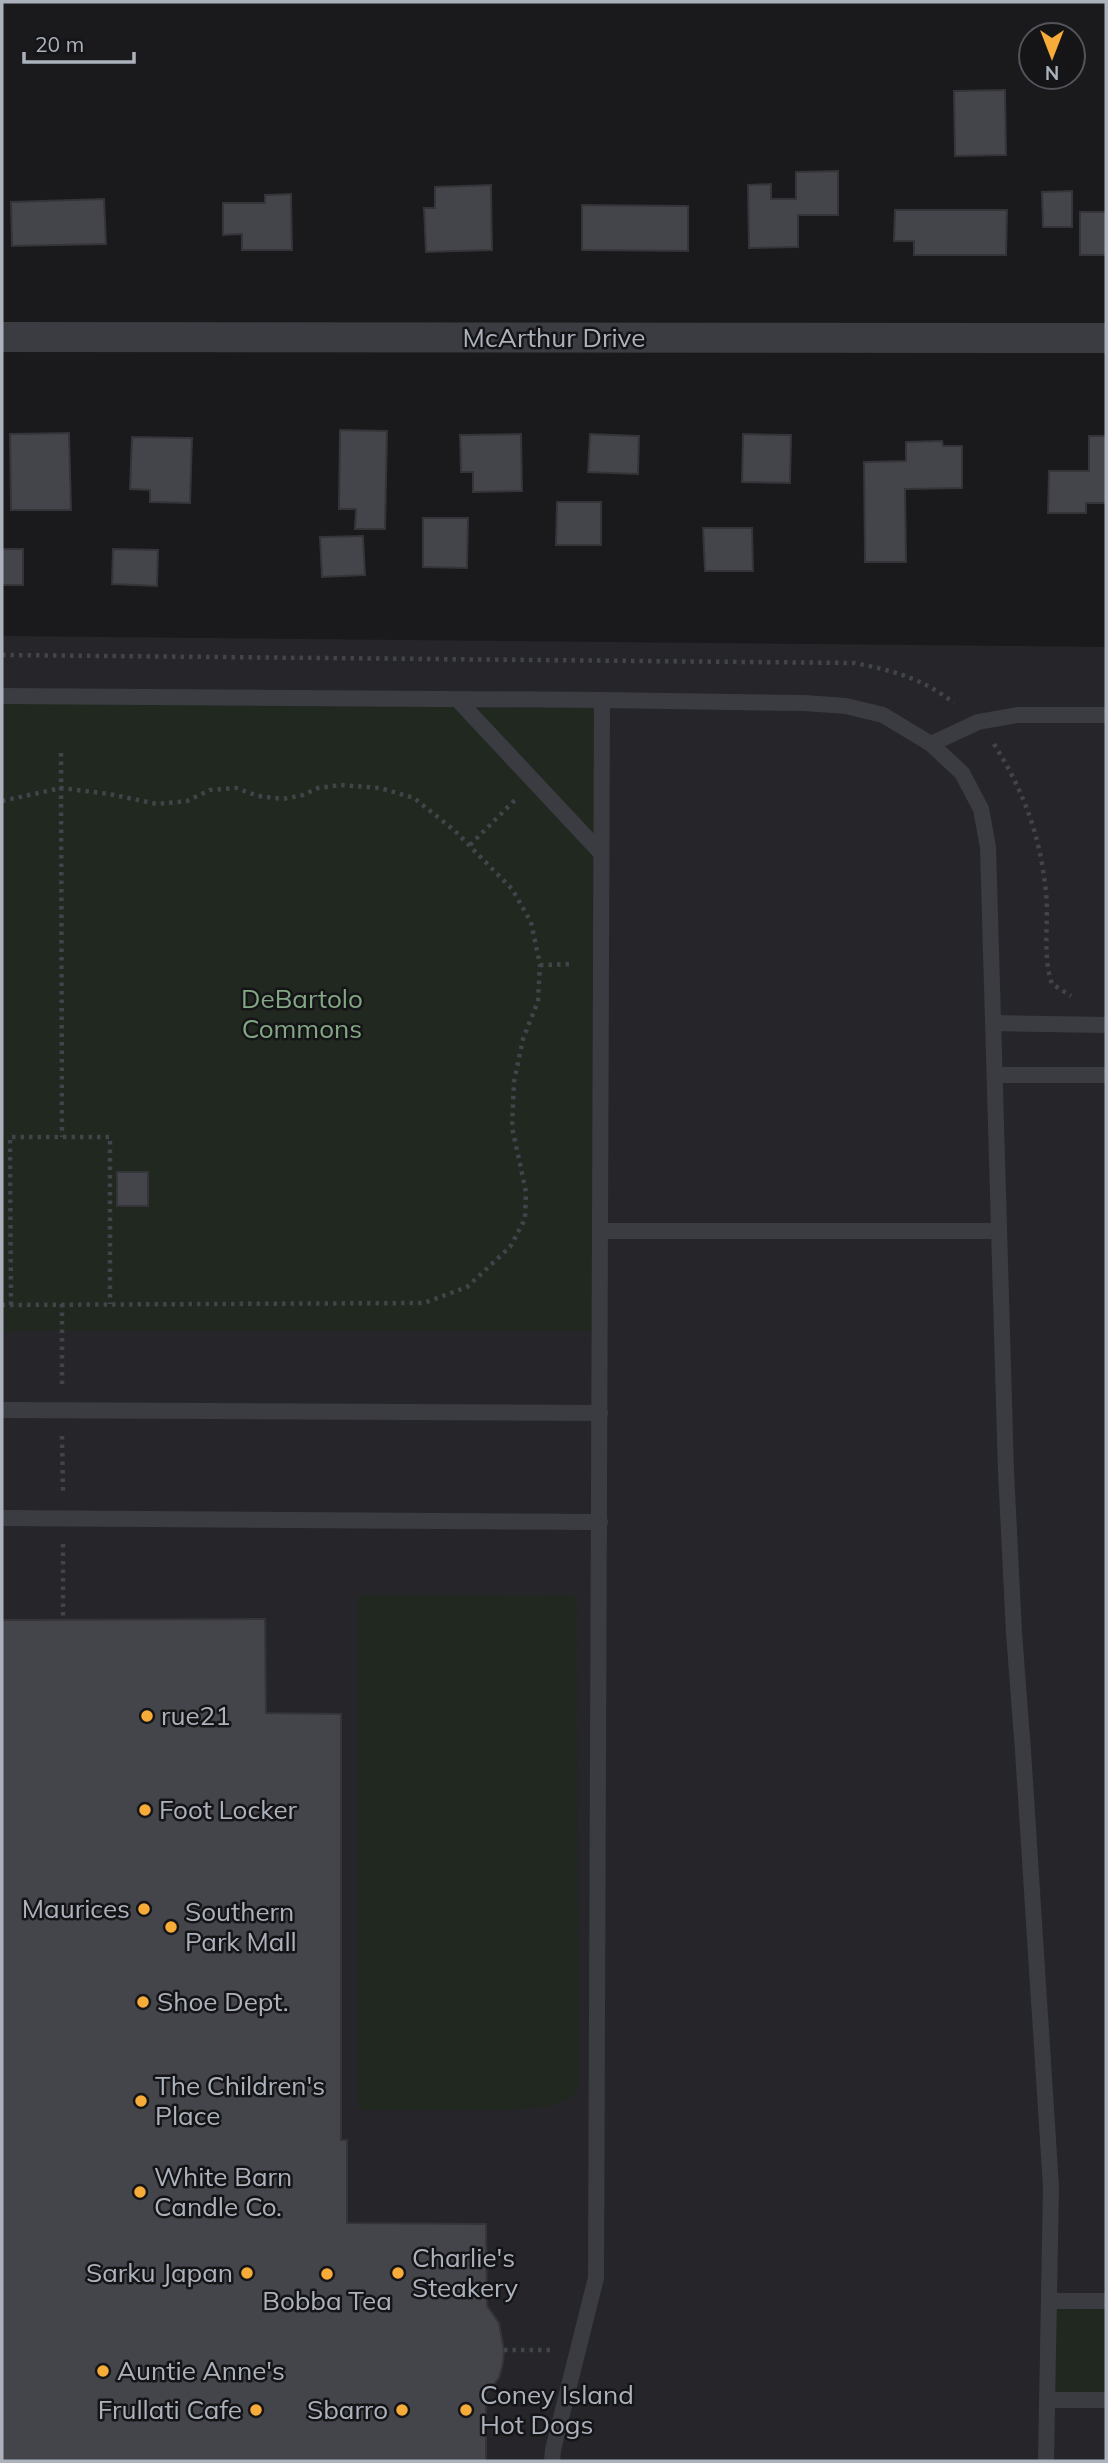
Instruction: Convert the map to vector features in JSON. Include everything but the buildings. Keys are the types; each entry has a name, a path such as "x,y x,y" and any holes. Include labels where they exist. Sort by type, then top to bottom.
{"street":[{"name":"McArthur Drive","path":"2,337 1106,338"}],"lane":[{"path":"2,696 602,700 846,706 883,715 931,744 962,773 981,808 988,847 1006,1471 1014,1633 1051,2187 1046,2461"},
{"path":"457,699 601,853"},
{"path":"552,2461 596,2278 602,700"},
{"path":"931,744 978,722 1017,715 1106,715"},
{"path":"994,1023 1106,1025"},
{"path":"995,1075 1106,1075"},
{"path":"600,1231 999,1231"},
{"path":"2,1410 600,1413"},
{"path":"2,1518 600,1522"},
{"path":"1049,2301 1106,2301"},
{"path":"1047,2400 1106,2400"}],"path":[{"path":"2,655 855,663 900,673 940,692"},
{"path":"61,753 62,1137"},
{"path":"1016,779 1036,834 1046,892 1046,968 1052,984 1076,997"},
{"path":"470,845 535,781"},
{"path":"2,801 61,788 157,804 187,801 210,790 236,788 258,796 283,799 303,795 318,788 341,785 380,788 414,797 470,845 512,889 531,922 540,965 538,1001 523,1039 514,1082 512,1127 526,1192 525,1219 510,1247 467,1287 424,1303 2,1305"},
{"path":"540,965 601,963"},
{"path":"11,1305 10,1137 110,1137 110,1304"},
{"path":"62,1304 63,1620"},
{"path":"504,2350 579,2350"}],"shaded area":[{"name":"Southern Park Mall","path":"2,636 1106,647 1106,2461 2,2461"}],"green space":[{"name":"DeBartolo Commons","path":"2,696 602,700 600,1331 2,1331"},
{"path":"358,1595 577,1596 579,2085 573,2095 564,2101 545,2107 508,2110 358,2110"},
{"path":"1049,2301 1106,2301 1106,2400 1047,2400"}],"place":[{"name":"rue21","path":"147,1716"},
{"name":"Foot Locker","path":"145,1810"},
{"name":"Maurices","path":"144,1909"},
{"name":"Southern Park Mall","path":"171,1927"},
{"name":"Shoe Dept.","path":"143,2002"},
{"name":"The Children's Place","path":"141,2101"},
{"name":"White Barn Candle Co.","path":"140,2192"},
{"name":"Sarku Japan","path":"247,2273"},
{"name":"Charlie's Steakery","path":"398,2273"},
{"name":"Bobba Tea","path":"327,2274"},
{"name":"Auntie Anne's","path":"103,2371"},
{"name":"Frullati Cafe","path":"256,2410"},
{"name":"Sbarro","path":"402,2410"},
{"name":"Coney Island Hot Dogs","path":"466,2410"}]}
